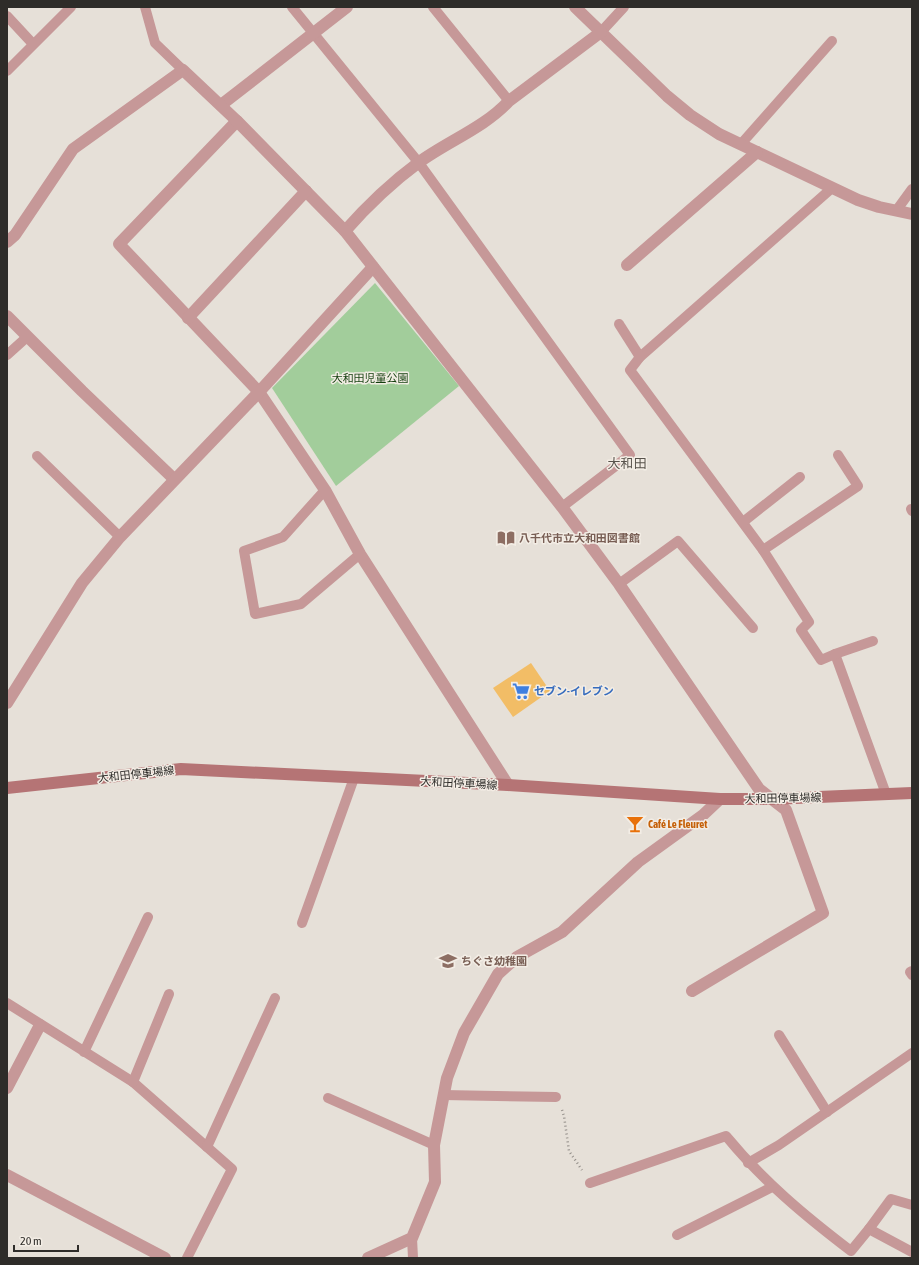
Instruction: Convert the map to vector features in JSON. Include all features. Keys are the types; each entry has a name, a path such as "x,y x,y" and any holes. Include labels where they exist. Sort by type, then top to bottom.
{"main road":[{"name":"大和田停車場線","path":"7,788 181,769 508,785 720,799 772,799 912,793"}],"street":[{"path":"221,105 347,7"},
{"path":"576,7 667,96 690,115 719,134 858,200 912,214"},
{"path":"345,231 369,204 418,163 496,114 509,101 601,32"},
{"path":"7,242 15,235 73,149 183,70 221,105 345,231 562,507 619,584 759,790 786,810 823,913 692,991"},
{"path":"237,121 119,244 259,392 325,490 360,554 508,785"},
{"path":"627,266 757,152"},
{"path":"188,318 306,192"},
{"path":"7,703 82,583 120,537 259,392 373,268"},
{"path":"7,316 174,479"},
{"path":"368,1258 412,1238 435,1182 434,1145 442,1095 464,1033 498,974 517,956 562,932 638,862 703,815 720,799"},
{"path":"7,1088 40,1025"},
{"path":"7,1175 165,1258"}],"lane":[{"path":"7,71 71,7"},
{"path":"145,7 155,43 183,70"},
{"path":"292,7 418,163 630,455 562,507"},
{"path":"433,7 509,101"},
{"path":"601,32 624,7"},
{"path":"7,16 34,44"},
{"path":"741,144 832,41"},
{"path":"832,188 640,357 630,370 763,550 809,622 801,630 821,660 873,641"},
{"path":"896,211 912,189"},
{"path":"618,324 640,357"},
{"path":"7,355 27,337"},
{"path":"763,550 858,486 838,455"},
{"path":"37,456 120,537"},
{"path":"743,522 800,477"},
{"path":"325,490 283,537 244,550 255,614 301,604 360,554"},
{"path":"619,584 678,541 752,628"},
{"path":"835,654 886,794"},
{"path":"302,923 354,778"},
{"path":"84,1052 148,917"},
{"path":"912,971 910,972 912,975"},
{"path":"133,1082 169,994"},
{"path":"207,1147 276,998"},
{"path":"7,1003 133,1082 232,1169 187,1258"},
{"path":"779,1035 827,1112"},
{"path":"748,1163 779,1145 912,1053"},
{"path":"442,1095 556,1097"},
{"path":"328,1098 434,1145"},
{"path":"590,1183 726,1136 748,1163 772,1187 849,1254 891,1199 912,1205"},
{"path":"677,1235 772,1187"},
{"path":"869,1229 912,1252"},
{"path":"412,1238 413,1258"}],"path":[{"path":"556,1097 564,1116 569,1151 590,1183"}],"green space":[{"name":"大和田児童公園","path":"375,283 459,386 336,486 272,388"}],"building":[{"path":"531,663 550,691 513,717 493,688"}],"place":[{"name":"八千代市立大和田図書館","path":"506,538"},
{"name":"セブン-イレブン","path":"521,691"},
{"name":"Café Le Fleuret","path":"635,824"},
{"name":"ちぐさ幼稚園","path":"448,961"}],"district":[{"name":"大和田","path":"627,463"}]}
